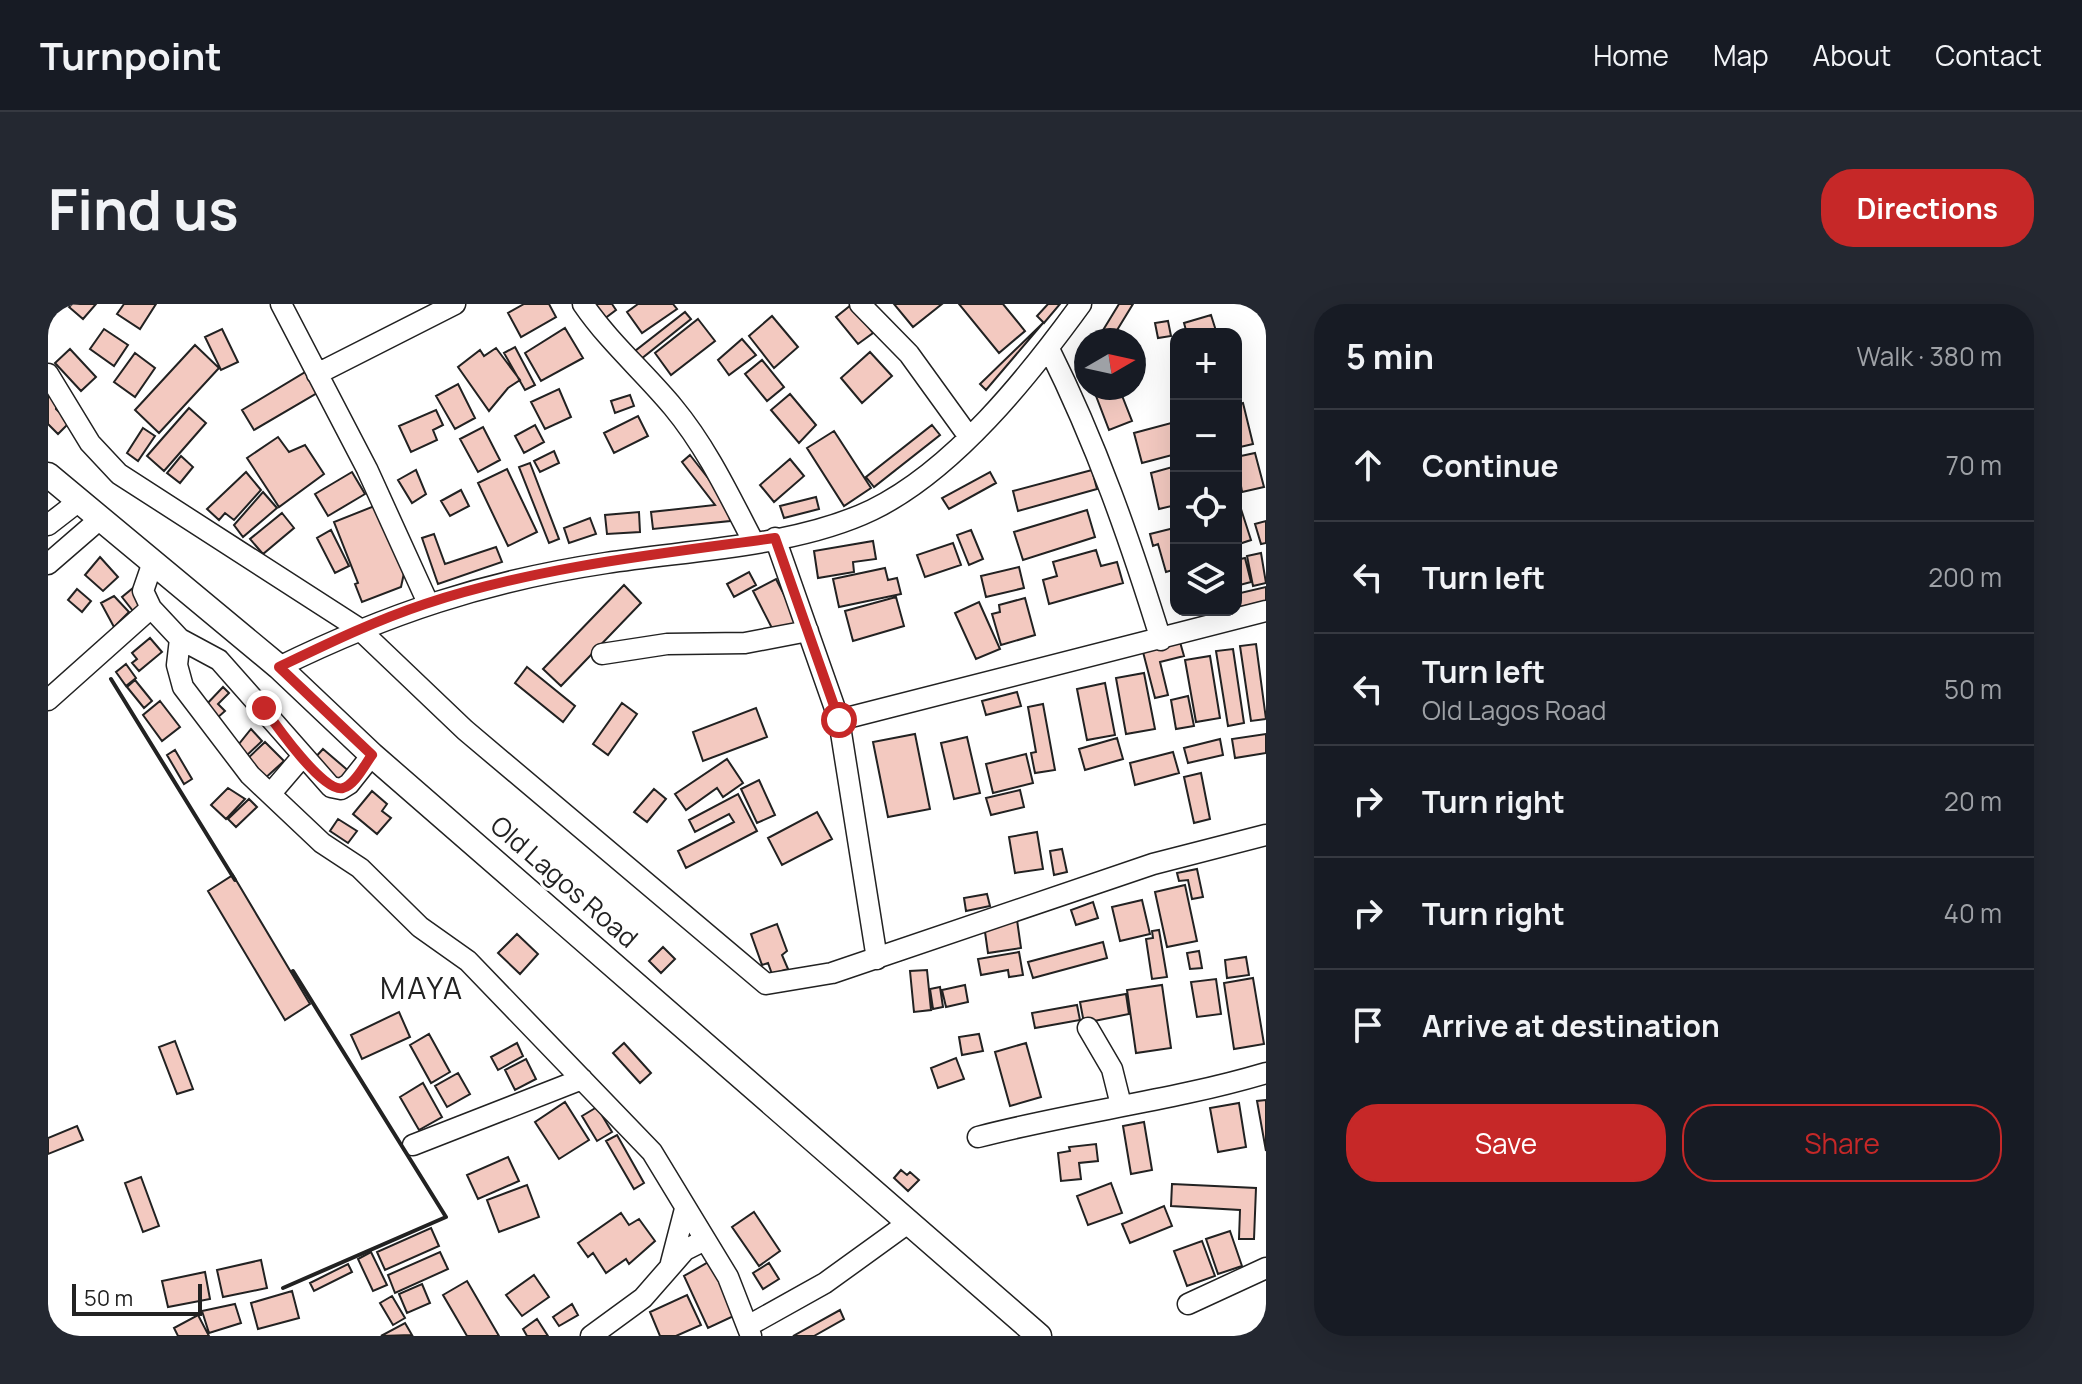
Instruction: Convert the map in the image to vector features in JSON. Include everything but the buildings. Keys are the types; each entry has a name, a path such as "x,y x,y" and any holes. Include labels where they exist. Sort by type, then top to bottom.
{"main road":[{"name":"Old Lagos Road","path":"48,475 279,667 372,755 696,1033 1039,1336"}],"street":[{"path":"281,304 367,469 428,603"},
{"path":"317,374 455,304"},
{"path":"583,304 601,331 673,407 708,455 753,541"},
{"path":"860,304 909,354 969,437"},
{"path":"279,667 358,628 428,603 522,578 775,538 838,523 872,510 918,483 969,437 1049,349 1081,304"},
{"path":"1049,349 1081,413 1126,530 1161,640"},
{"path":"48,374 90,443 119,474 358,628 465,730 766,984 832,973 1124,873 1266,835"},
{"path":"48,525 79,501"},
{"path":"48,564 100,519"},
{"path":"775,538 839,720 877,959"},
{"path":"153,562 143,591 151,608 180,639 219,660 331,787 341,789 349,784 372,755"},
{"path":"48,700 151,608"},
{"path":"839,720 1266,611"},
{"path":"602,654 667,644 745,643 808,631"},
{"path":"180,639 177,665 183,687 250,775 272,792 302,824 360,868 420,927 468,961 652,1152 728,1277 750,1331 825,1283 908,1223"},
{"path":"272,792 302,757"},
{"path":"1088,1028 1112,1069 1121,1105"},
{"path":"978,1137 1041,1120 1214,1088 1266,1073"},
{"path":"413,1145 582,1079"},
{"path":"670,1267 685,1209"},
{"path":"591,1336 623,1315 685,1250 705,1240"},
{"path":"1188,1304 1266,1268"}],"wall":[{"path":"111,679 235,880"},
{"path":"283,1288 446,1217 293,971"}],"district":[{"name":"MAYA","path":"422,989"}],"route":[{"path":"264,708 302,757 331,787 341,789 349,784 372,755 279,667 358,628 428,603 522,578 775,538 839,720"}]}
